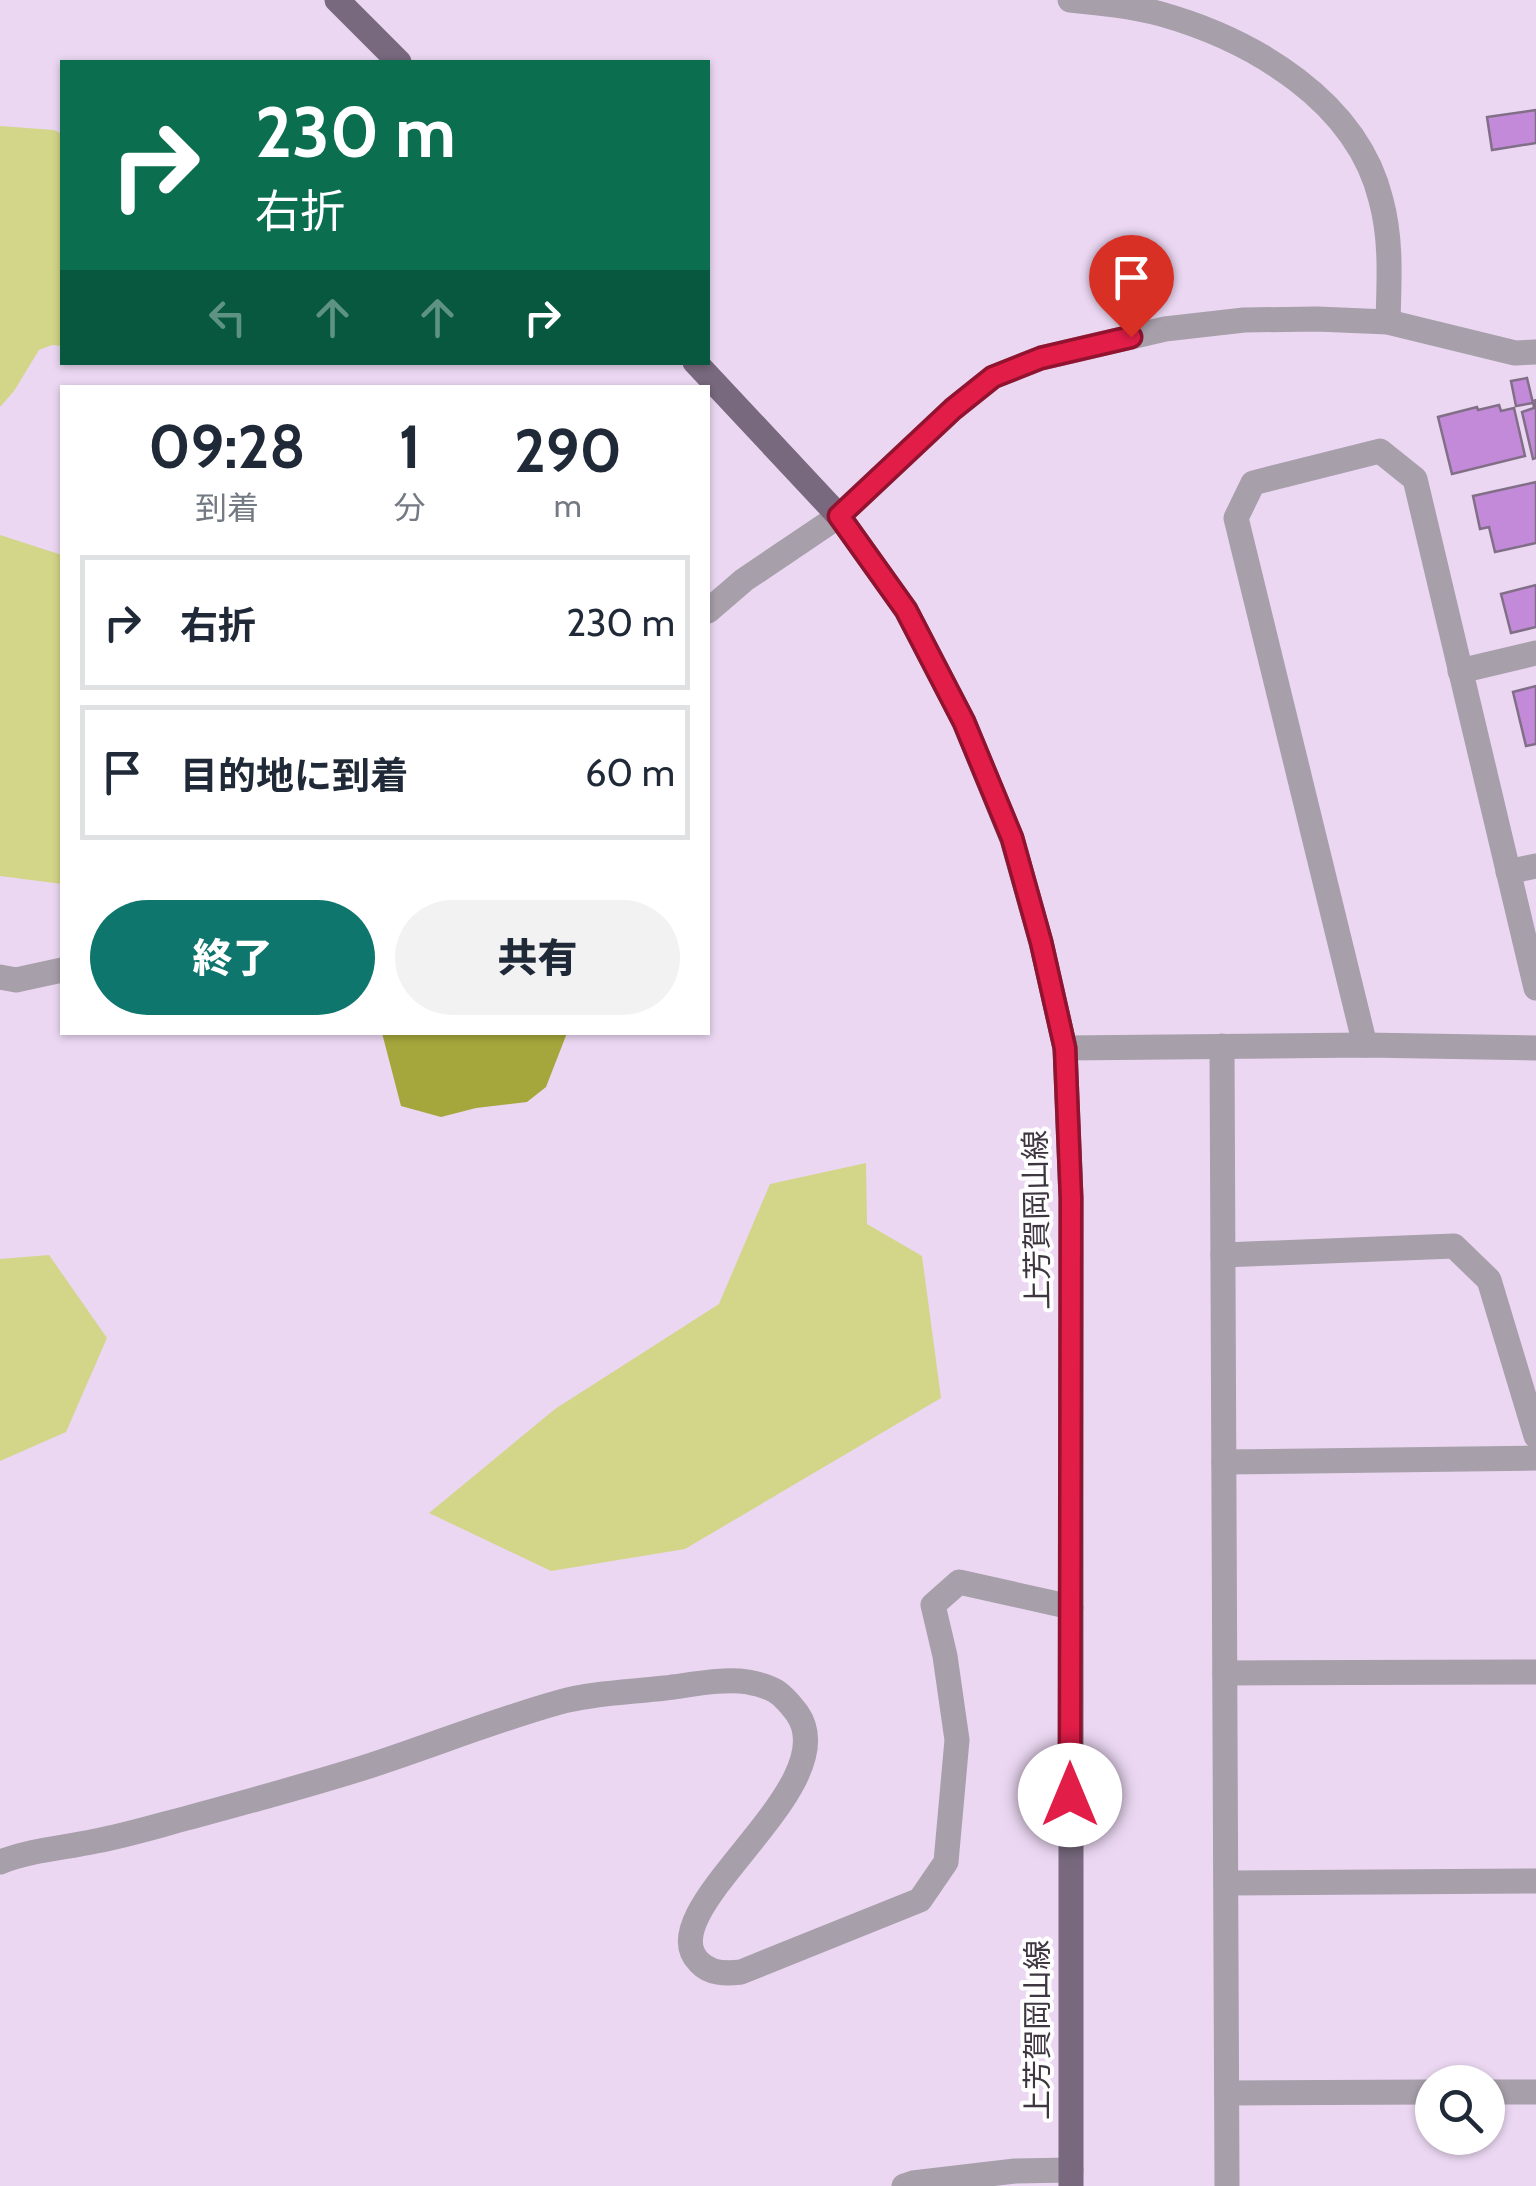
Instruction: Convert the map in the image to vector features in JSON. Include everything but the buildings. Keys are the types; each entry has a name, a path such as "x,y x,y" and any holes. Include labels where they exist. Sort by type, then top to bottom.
{"main road":[{"path":"336,0 397,60"},
{"name":"上芳賀岡山線","path":"698,365 839,516 906,610 964,722 1012,838 1065,1048 1071,1198 1071,2178"}],"street":[{"path":"1070,0 1162,14 1216,33 1279,66 1314,93 1368,160 1381,198 1390,245 1388,322"},
{"path":"710,609 744,580 839,516 953,409 993,377 1041,358 1165,330 1244,320 1318,319 1388,322 1515,354 1536,352"},
{"path":"1365,1045 1236,518 1252,483 1380,451 1415,479 1536,988"},
{"path":"1460,671 1536,652"},
{"path":"1508,872 1536,866"},
{"path":"0,977 16,980 60,970"},
{"path":"1222,1046 1228,2186"},
{"path":"1065,1048 1536,1048"},
{"path":"1223,1255 1454,1246 1489,1280 1536,1436"},
{"path":"1224,1462 1536,1458"},
{"path":"0,1862 211,1812 363,1768 564,1700 740,1681 770,1687 780,1694 802,1722 806,1738 803,1764 790,1789 702,1907 691,1932 692,1952 700,1964 718,1973 741,1972 920,1900 946,1862 957,1740 946,1656 934,1605 959,1582 1070,1607"},
{"path":"1225,1673 1536,1672"},
{"path":"1226,1882 1536,1881"},
{"path":"1227,2094 1415,2092"},
{"path":"1505,2092 1536,2092"},
{"path":"904,2186 1015,2171 1071,2178"}],"green space":[{"path":"0,126 54,130 60,133 60,346 39,350 0,407"},
{"path":"0,535 60,554 60,884 0,876"},
{"path":"866,1163 867,1224 922,1256 941,1398 685,1549 551,1571 429,1513 555,1409 719,1304 770,1184"},
{"path":"49,1255 107,1338 66,1432 0,1461 0,1259"}],"shaded area":[{"path":"383,1035 566,1035 546,1087 527,1102 441,1117 401,1106"}],"route":[{"path":"1070,1795 1071,1198 1065,1048 1012,838 964,722 906,610 839,516 953,409 993,377 1041,358 1131,337"}]}
